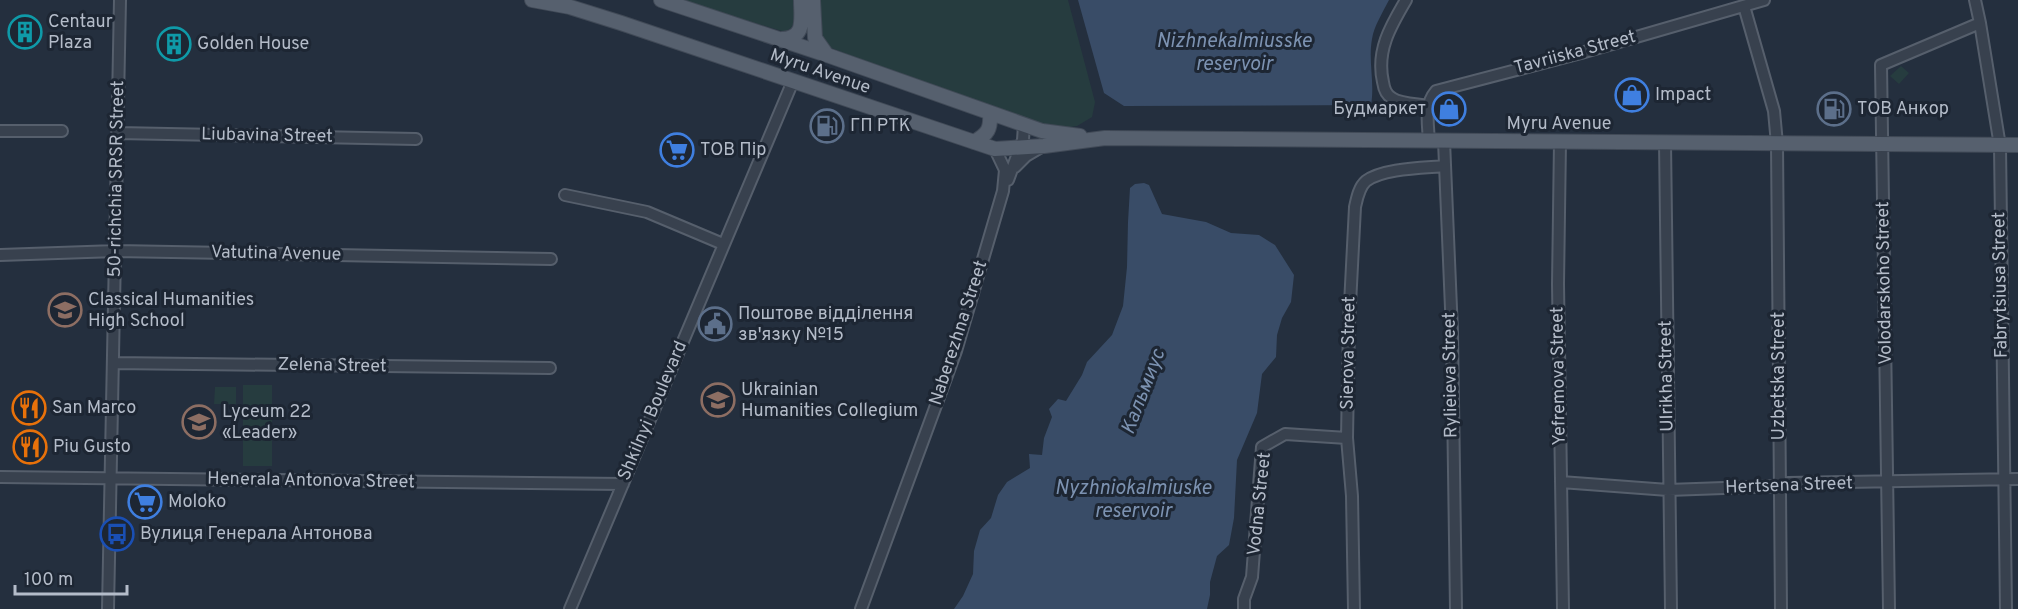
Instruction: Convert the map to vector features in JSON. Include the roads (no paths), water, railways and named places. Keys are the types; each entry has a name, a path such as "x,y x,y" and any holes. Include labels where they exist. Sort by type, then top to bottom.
{"main road":[{"name":"Myru Avenue","path":"532,0 568,4 995,148 1044,146 1103,138"},
{"name":"Myru Avenue","path":"661,0 781,39 1042,131 1103,138 2018,145"},
{"path":"781,39 792,39 799,33 801,0"},
{"path":"813,0 814,39 827,55"},
{"path":"974,142 989,130 990,113"}],"street":[{"name":"50-richchia SRSR Street","path":"108,609 120,0"},
{"path":"1406,0 1383,43 1380,68 1385,92 1392,99 1428,106 1429,141"},
{"name":"Tavriiska Street","path":"1428,106 1430,98 1436,91 1581,53 1764,0"},
{"name":"Fabrytsiusa Street","path":"1974,0 1980,22 2000,146 2006,609"},
{"name":"Uzbetska Street","path":"1744,6 1774,111 1777,144 1781,609"},
{"name":"Volodarskoho Street","path":"1889,609 1881,65 1980,22"},
{"name":"Shkilnyi Boulevard","path":"570,609 793,81"},
{"path":"1003,191 1024,136 1024,125"},
{"path":"0,131 62,131"},
{"name":"Liubavina Street","path":"118,133 416,140"},
{"name":"Rylieieva Street","path":"1444,141 1452,332 1456,609"},
{"name":"Yefremova Street","path":"1560,142 1558,284 1563,609"},
{"name":"Ulrikha Street","path":"1665,142 1671,609"},
{"path":"1012,169 1026,156 1044,146"},
{"path":"995,148 1005,170 1003,191"},
{"name":"Sierova Street","path":"1354,609 1352,496 1347,438 1348,324 1354,207 1358,193 1365,182 1391,172 1445,165"},
{"name":"Naberezhna Street","path":"861,609 956,351 1003,191"},
{"path":"565,195 647,212 723,244"},
{"name":"Vatutina Avenue","path":"0,255 116,251 551,259"},
{"name":"Zelena Street","path":"114,363 550,368"},
{"name":"Vodna Street","path":"1244,609 1244,599 1252,577 1262,447 1284,434 1347,438"},
{"name":"Henerala Antonova Street","path":"0,477 622,484"},
{"name":"Hertsena Street","path":"1561,482 1668,490 1780,486 1788,483 2018,479"}],"water":[{"name":"Nizhnekalmiusske reservoir","path":"1078,0 1389,0 1372,39 1371,105 1124,106 1104,93"},
{"name":"Nyzhniokalmiuske reservoir","path":"1135,184 1149,185 1162,214 1206,222 1231,233 1259,235 1275,245 1294,275 1291,302 1282,318 1277,335 1276,357 1262,374 1257,413 1237,460 1234,518 1229,545 1217,556 1210,582 1207,609 954,609 973,574 974,551 980,530 991,518 998,495 1007,482 1030,468 1029,454 1042,455 1044,438 1052,417 1049,409 1058,399 1066,401 1087,362 1112,335 1123,306 1130,188"}],"place":[{"name":"Centaur Plaza","path":"25,32"},
{"name":"Golden House","path":"174,44"},
{"name":"Impact","path":"1632,95"},
{"name":"Будмаркет","path":"1449,109"},
{"name":"ТОВ Анкор","path":"1834,109"},
{"name":"ГП РТК","path":"827,126"},
{"name":"ТОВ Пір","path":"677,150"},
{"name":"Classical Humanities High School","path":"65,310"},
{"name":"Поштове відділення зв'язку №15","path":"715,324"},
{"name":"Ukrainian Humanities Collegium","path":"718,400"},
{"name":"San Marco","path":"29,408"},
{"name":"Lyceum 22 «Leader»","path":"199,422"},
{"name":"Piu Gusto","path":"30,447"},
{"name":"Moloko","path":"145,502"},
{"name":"Вулиця Генерала Антонова","path":"117,534"}],"water label":[{"name":"Кальмиус","path":"1144,392"}]}
